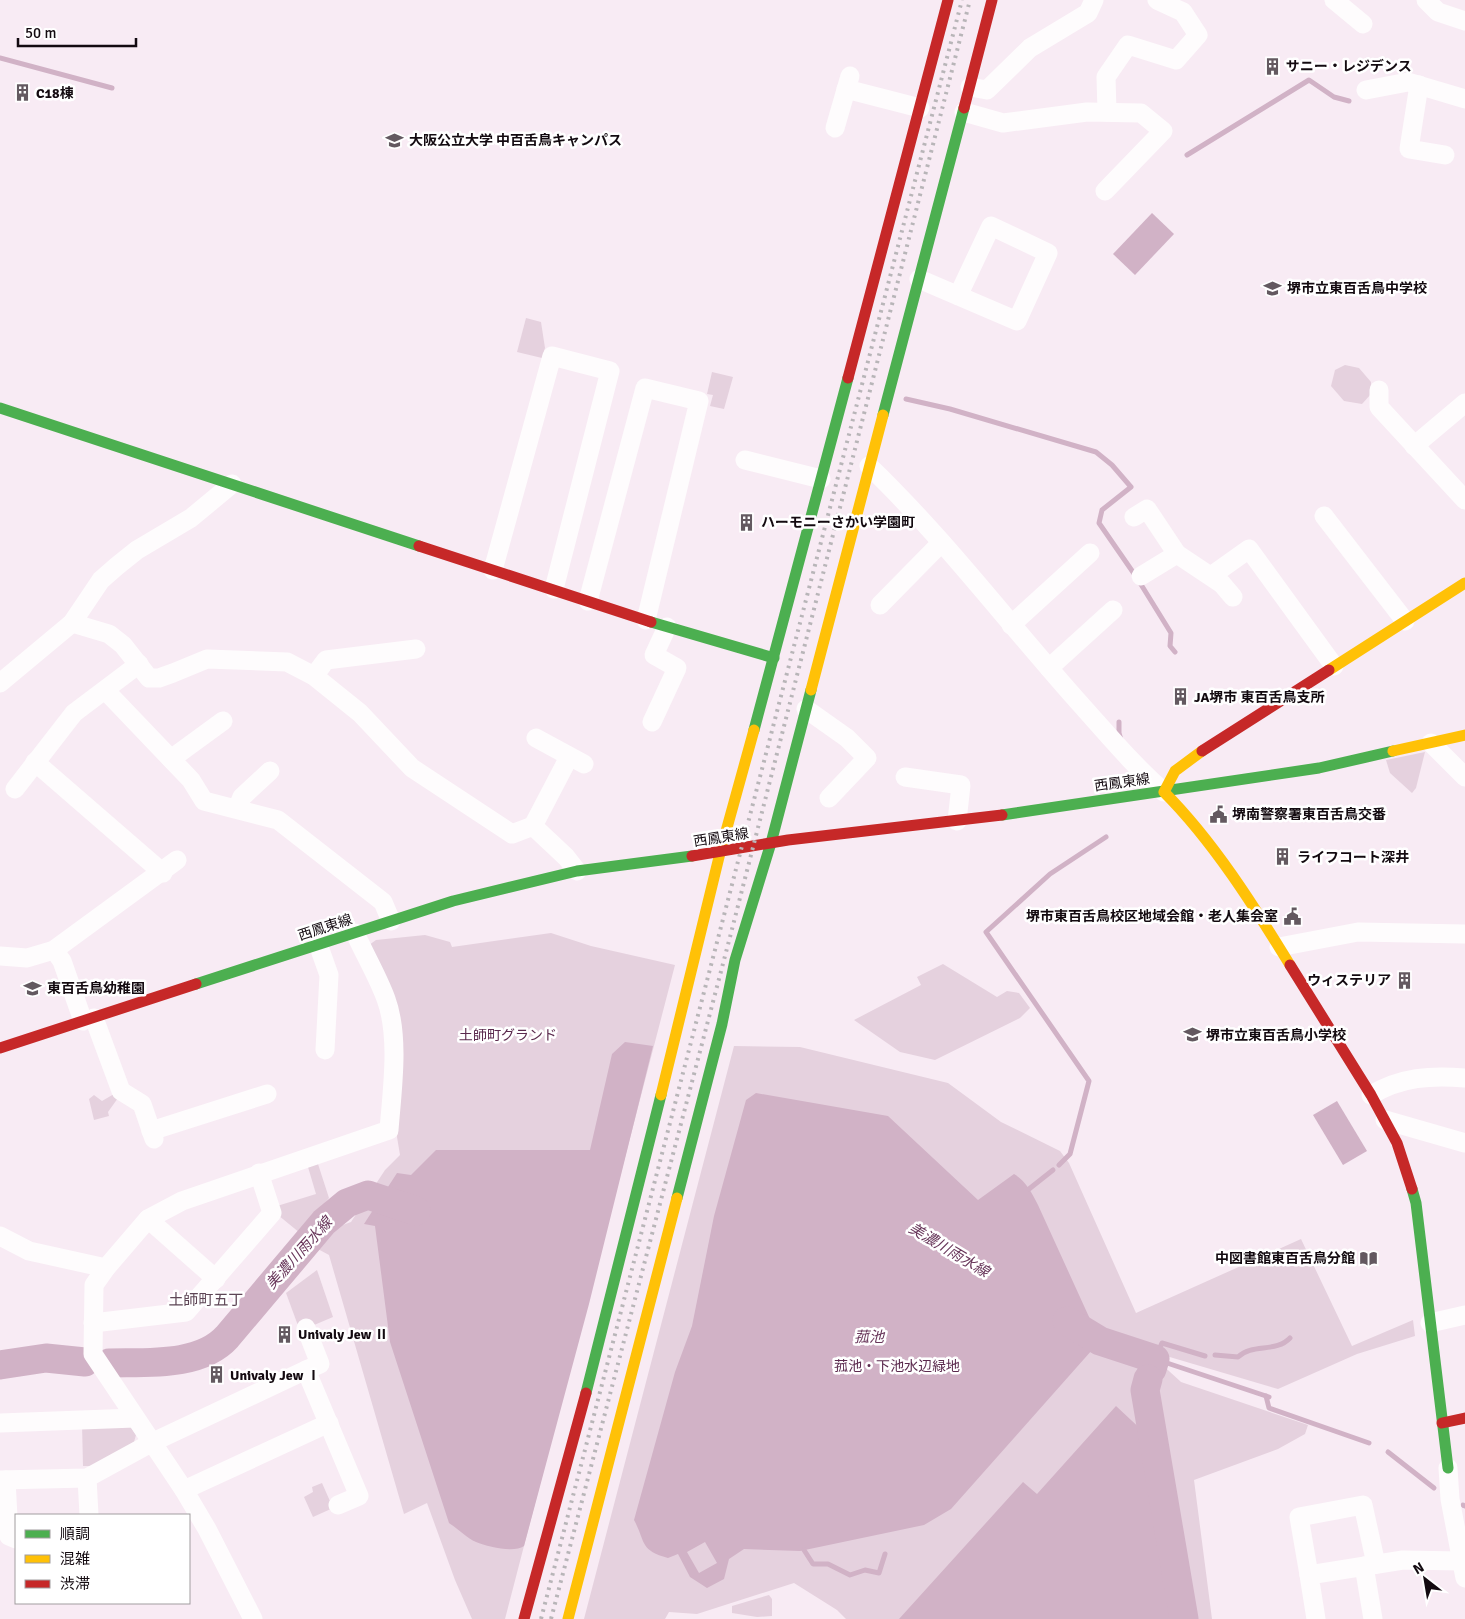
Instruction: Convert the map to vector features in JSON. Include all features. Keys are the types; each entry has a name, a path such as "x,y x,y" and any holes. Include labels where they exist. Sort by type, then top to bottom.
{"street":[{"path":"524,1619 608,1312 720,853 774,658 949,0"},
{"path":"568,1619 722,1024 735,960 771,844 992,0"},
{"path":"970,87 987,90 1030,48 1088,13 1094,0"},
{"path":"1107,112 1106,77 1128,46 1176,60 1198,35 1183,12 1157,0"},
{"path":"1334,0 1362,24"},
{"path":"1426,0 1438,12 1465,21"},
{"path":"835,128 848,82 920,108"},
{"path":"1366,90 1408,82 1465,99"},
{"path":"1419,85 1409,149 1445,155"},
{"path":"964,112 1003,123 1087,112 1141,113 1163,131 1105,191"},
{"path":"919,279 958,296 1017,321 1048,253 991,226 958,296"},
{"path":"493,570 552,356 610,371 554,589"},
{"path":"588,601 645,388 699,401 646,620"},
{"path":"1379,390 1379,407 1465,500"},
{"path":"1414,446 1465,403"},
{"path":"0,408 666,627 774,658"},
{"path":"744,460 821,480"},
{"path":"869,466 904,499 1011,625 1144,775 1176,804 1231,875 1279,947 1371,1095 1397,1143 1416,1203 1448,1468 1450,1499 1463,1569 1403,1560 1309,1575"},
{"path":"0,683 72,623 101,580 117,566 137,550 191,518 232,484"},
{"path":"1134,517 1147,509 1177,554 1222,584 1233,597"},
{"path":"1324,516 1405,621"},
{"path":"880,605 941,543"},
{"path":"1211,576 1249,549 1334,666"},
{"path":"1011,625 1090,553"},
{"path":"1140,576 1177,554"},
{"path":"1164,792 1175,771 1184,762 1465,583"},
{"path":"1049,668 1112,610"},
{"path":"72,623 110,634 139,664 149,678 159,678 207,659 287,662 314,676 360,713 412,768 512,834 533,826 576,760 536,738"},
{"path":"652,722 677,668 654,656 666,627"},
{"path":"314,676 326,660 416,649"},
{"path":"15,789 74,713 139,664"},
{"path":"105,690 191,780 204,801 278,820 383,902 392,921"},
{"path":"806,709 847,738 867,758 829,798"},
{"path":"171,759 222,721"},
{"name":"西鳳東線","path":"0,1048 453,901 577,871 1164,792 1319,768 1465,735"},
{"path":"1431,743 1465,777"},
{"path":"35,762 163,872"},
{"path":"237,809 242,797 270,771"},
{"path":"905,777 961,785 957,820"},
{"path":"533,826 566,857 577,871"},
{"path":"0,956 27,958 54,950 177,860"},
{"path":"1279,947 1358,932 1465,934"},
{"path":"253,1619 190,1512 184,1490 93,1354 94,1285 148,1219 182,1201 259,1173 389,1130 392,1079 392,1025 386,1000 355,933"},
{"path":"318,944 329,975 325,1050"},
{"path":"54,950 62,961 121,1091 142,1104 152,1135 267,1094"},
{"path":"1371,1095 1403,1080 1439,1076 1465,1078"},
{"path":"1385,1120 1465,1143"},
{"path":"94,1323 186,1312 272,1213 259,1173"},
{"path":"148,1219 216,1278"},
{"path":"0,1236 30,1250 106,1268"},
{"path":"1430,1323 1465,1315"},
{"path":"15,1538 9,1536 3,1480 87,1478 151,1442 320,1364 306,1328"},
{"path":"306,1370 359,1496 338,1505"},
{"path":"0,1423 135,1418"},
{"path":"1442,1422 1465,1418"},
{"path":"184,1490 329,1423"},
{"path":"87,1478 89,1514"},
{"path":"1316,1619 1299,1517 1363,1506 1370,1565 1373,1619"}],"green space":[{"path":"526,318 541,322 545,348 542,358 517,352"},
{"path":"1345,365 1359,368 1371,382 1371,394 1362,404 1344,401 1331,386 1335,370"},
{"path":"712,372 733,377 724,409 710,406 713,395 707,394"},
{"path":"1425,752 1416,788 1412,793 1390,773 1386,760"},
{"name":"土師町グランド","path":"551,933 591,946 675,965 505,1619 472,1619 455,1580 427,1503 404,1514 329,1255 316,1248 340,1226 351,1222 385,1170 400,1155 397,1137 400,1099 369,945 376,940 425,935 450,942 452,947"},
{"path":"943,964 997,997 1007,991 1019,993 1030,1008 1020,1018 935,1060 900,1052 854,1020 921,985 917,977"},
{"name":"菰池・下池水辺緑地","path":"734,1046 800,1047 948,1083 1001,1122 1060,1151 1069,1163 1136,1313 1301,1239 1352,1346 1413,1320 1415,1336 1357,1354 1278,1389 1146,1350 1181,1382 1308,1425 1305,1434 1278,1449 1194,1480 1212,1619 846,1619 837,1610 794,1583 697,1614 669,1612 665,1619 584,1619"},
{"path":"114,1094 118,1098 108,1112 109,1116 94,1120 89,1099 94,1095 102,1101"},
{"path":"318,1164 329,1198 300,1233 278,1215 277,1206 316,1194 308,1167"},
{"path":"317,1270 333,1317 300,1331 286,1293"},
{"path":"128,1423 136,1435 134,1442 95,1466 83,1466 82,1424"},
{"path":"322,1483 333,1508 313,1517 304,1497 313,1492 312,1487"},
{"path":"769,1595 772,1599 772,1616 757,1617 732,1613 732,1606"}],"water":[{"path":"1152,213 1174,234 1135,275 1113,254"},
{"path":"625,1042 653,1046 589,1304 524,1546 508,1549 487,1546 466,1536 449,1523 390,1342 375,1226 364,1224 397,1173 411,1175 436,1150 590,1150 612,1054"},
{"name":"菰池","path":"756,1093 888,1116 978,1200 1014,1174 1028,1187 1038,1205 1100,1341 951,1509 924,1525 800,1551 744,1549 729,1559 724,1579 707,1588 690,1577 678,1554 668,1558 652,1552 645,1544 634,1520 675,1372 692,1326 714,1216 746,1100","holes":["705,1542 717,1563 699,1573 687,1552"]},
{"path":"1337,1101 1367,1151 1343,1165 1313,1115"},
{"path":"1116,1406 1146,1434 1178,1619 899,1619 1023,1482 1037,1494"}],"waterway":[{"path":"0,58 112,88"},
{"path":"1187,155 1309,80 1334,97 1349,101"},
{"path":"906,399 950,409 1096,452 1112,465 1131,487 1102,510 1099,523 1137,578 1171,633 1170,646 1175,652"},
{"path":"1119,722 1121,740"},
{"path":"1059,1165 1070,1154 1089,1081 986,932 1050,874 1106,837"},
{"path":"1029,1189 1053,1170"},
{"name":"美濃川雨水線","path":"109,1363 172,1361 202,1354 216,1347 227,1337 324,1222 347,1203 368,1195 416,1211"},
{"name":"美濃川雨水線","path":"1067,1321 1100,1341 1155,1359 1152,1369"},
{"path":"1215,1355 1238,1357 1250,1350 1284,1343 1290,1338"},
{"path":"1205,1356 1162,1343 1155,1359 1269,1397"},
{"name":"美濃川雨水線","path":"0,1365 46,1358 85,1362"},
{"name":"美濃川雨水線","path":"1148,1379 1145,1390 1184,1619"},
{"path":"1266,1396 1269,1408 1369,1443"},
{"path":"1388,1452 1434,1488"},
{"path":"804,1550 813,1564 828,1564 850,1575 865,1570 879,1573 885,1554"}],"railway":[{"path":"541,1619 962,0"},
{"path":"551,1619 730,937 970,0"}],"traffic: fast":[{"path":"883,415 964,108"},
{"path":"754,730 848,378"},
{"path":"0,408 419,546"},
{"path":"651,622 774,658"},
{"path":"677,1198 722,1024 735,960 771,843 811,690"},
{"path":"1002,815 1319,768 1393,751"},
{"path":"196,984 453,901 577,871 692,856"},
{"path":"586,1393 661,1095"},
{"path":"1412,1189 1416,1203 1448,1468"}],"traffic: slow":[{"path":"811,690 883,415"},
{"path":"1329,670 1465,583"},
{"path":"661,1095 720,853 754,730"},
{"path":"1393,751 1465,735"},
{"path":"1202,751 1175,771 1164,792 1216,853 1247,897 1290,965"},
{"path":"568,1619 677,1198"}],"traffic: jam":[{"path":"848,378 948,0"},
{"path":"964,108 992,0"},
{"path":"419,546 651,622"},
{"path":"1202,751 1329,670"},
{"path":"692,856 788,840 1002,815"},
{"path":"1290,965 1371,1095 1397,1143 1412,1189"},
{"path":"0,1048 196,984"},
{"path":"524,1619 586,1393"},
{"path":"1442,1423 1465,1418"}],"place":[{"name":"サニー・レジデンス","path":"1272,66"},
{"name":"C18棟","path":"22,93"},
{"name":"大阪公立大学 中百舌鳥キャンパス","path":"395,140"},
{"name":"堺市立東百舌鳥中学校","path":"1273,288"},
{"name":"ハーモニーさかい学園町","path":"747,522"},
{"name":"JA堺市 東百舌鳥支所","path":"1180,697"},
{"name":"堺南警察署東百舌鳥交番","path":"1218,814"},
{"name":"ライフコート深井","path":"1283,857"},
{"name":"堺市東百舌鳥校区地域会館・老人集会室","path":"1292,916"},
{"name":"ウィステリア","path":"1405,980"},
{"name":"東百舌鳥幼稚園","path":"33,988"},
{"name":"堺市立東百舌鳥小学校","path":"1192,1035"},
{"name":"中図書館東百舌鳥分館","path":"1369,1258"},
{"name":"Univaly Jew Ⅱ","path":"284,1334"},
{"name":"Univaly Jew Ⅰ","path":"216,1375"}],"district":[{"name":"土師町五丁","path":"206,1300"}]}
